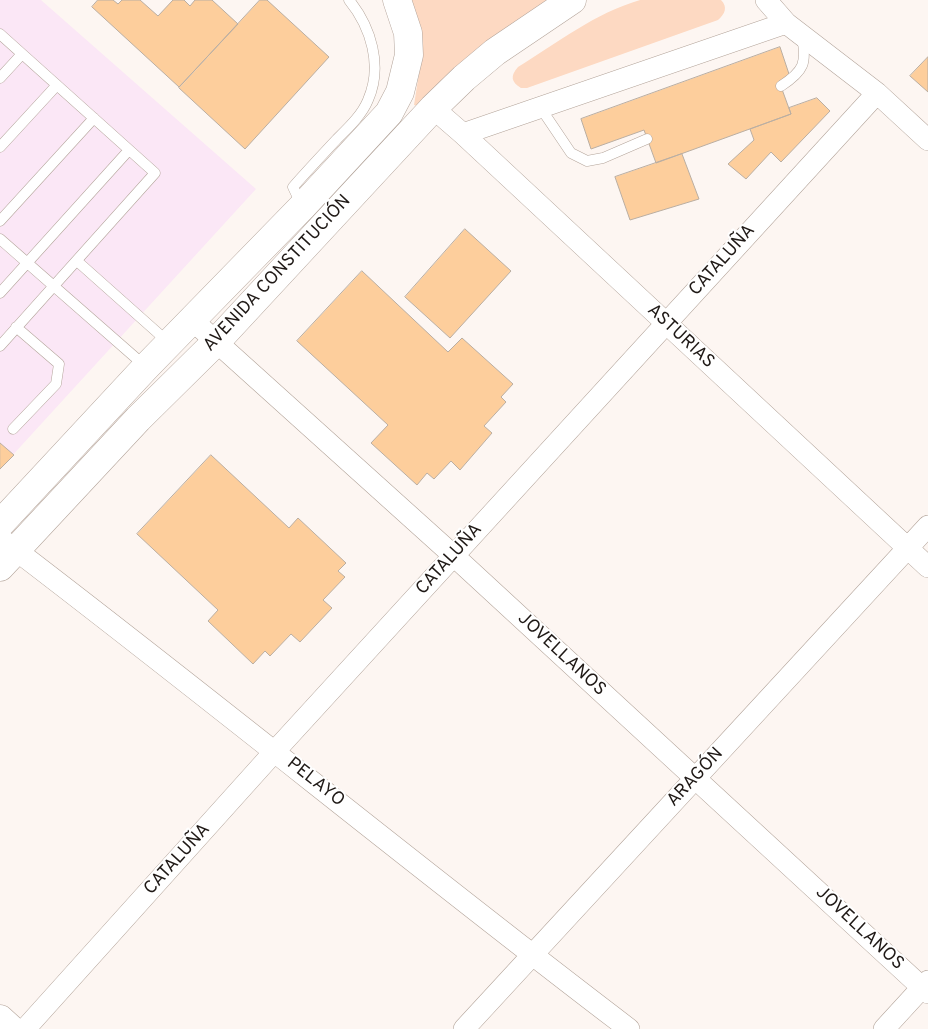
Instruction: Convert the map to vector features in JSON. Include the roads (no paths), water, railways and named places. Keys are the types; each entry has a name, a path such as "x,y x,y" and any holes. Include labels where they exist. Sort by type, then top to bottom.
{"main road":[{"name":"AVENIDA CONSTITUCIÓN","path":"0,524 168,343 302,207 389,113 400,92 409,55 408,33 397,0"},
{"name":"AVENIDA CONSTITUCIÓN","path":"5,552 216,342 433,108 495,52 572,0"},
{"path":"0,1019 11,1029"}],"street":[{"path":"766,0 794,29 877,93 928,140"},
{"path":"463,134 540,107 794,29"},
{"name":"CATALUÑA","path":"25,1029 275,751 877,93"},
{"name":"ASTURIAS","path":"433,108 928,567"},
{"name":"JOVELLANOS","path":"191,319 926,987"},
{"name":"ARAGÓN","path":"464,1029 928,526"},
{"name":"PELAYO","path":"5,552 275,751 533,956 629,1029"},
{"path":"884,1029 926,987"}],"lane":[{"path":"302,207 293,187 355,121 368,100 374,78 374,53 369,34 362,19 349,0"},
{"path":"781,86 797,76 805,54 794,29"},
{"path":"0,34 155,173 0,346"},
{"path":"0,78 22,54"},
{"path":"0,147 57,85"},
{"path":"540,107 571,154 587,161 603,158 647,139"},
{"path":"0,221 94,118"},
{"path":"0,292 129,150"},
{"path":"0,239 146,367"},
{"path":"76,261 168,343"},
{"path":"13,428 56,384 59,364 16,327"}]}
